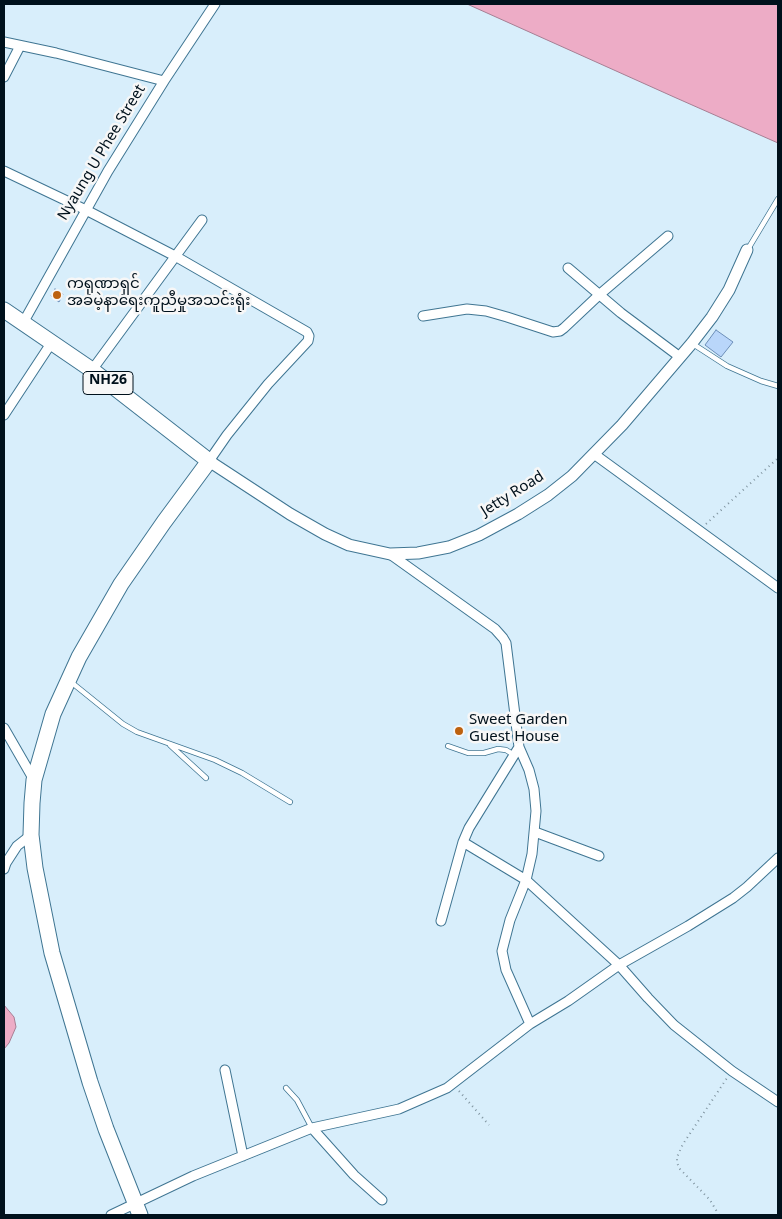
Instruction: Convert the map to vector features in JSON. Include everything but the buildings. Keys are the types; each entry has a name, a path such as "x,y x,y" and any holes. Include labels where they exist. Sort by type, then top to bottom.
{"highway":[{"name":"NH26","path":"4,310 92,370 209,461"},
{"path":"138,1209 93,1091 52,953 35,868 31,835 34,780 54,714 79,657 121,584 209,461"}],"street":[{"name":"Nyaung U Phee Street","path":"23,323 108,171 164,80 215,4"},
{"path":"4,42 164,80"},
{"path":"4,78 20,46"},
{"path":"4,171 86,210 175,256 304,328 307,332 309,336 308,341 268,384 227,435 209,461"},
{"path":"92,370 202,220"},
{"path":"423,316 467,309 486,311 553,332 564,328 599,295 668,236"},
{"name":"Jetty Road","path":"209,461 256,493 325,534 349,545 390,554 418,553 449,547 480,535 532,506 572,476 594,454 680,357 712,317 729,290 747,250"},
{"path":"568,268 620,313 680,357"},
{"path":"5,410 52,342"},
{"path":"594,454 778,588"},
{"path":"390,554 495,629 504,638 506,643 517,751 529,770 534,789 536,811 526,880 510,920 502,951 506,970 530,1024"},
{"path":"4,728 34,780"},
{"path":"441,921 463,842 469,828 517,751"},
{"path":"534,832 566,842 599,856"},
{"path":"4,869 17,846 31,835"},
{"path":"463,842 526,880 619,965 674,1025 732,1070 778,1102"},
{"path":"111,1215 138,1209 243,1156 312,1128 399,1110 441,1090 530,1024 568,1001 619,965 733,898 778,858"},
{"path":"225,1070 243,1156"},
{"path":"312,1128 349,1169 382,1200"}],"lane":[{"path":"747,250 778,199"},
{"path":"692,343 727,366 761,381 778,386"},
{"path":"68,679 123,724 137,732 215,760 242,773 290,802"},
{"path":"168,742 206,778"},
{"path":"448,746 468,753 484,753 498,749 517,751"},
{"path":"286,1088 297,1100 312,1128"}],"path":[{"path":"699,531 778,458"},
{"path":"719,1215 710,1200 680,1169 677,1157 683,1144 732,1070"},
{"path":"452,1083 489,1125"}],"shaded area":[{"path":"467,4 778,4 778,143 674,97"},
{"path":"4,1005 14,1017 16,1027 9,1043 4,1049"}],"place":[{"name":"ကရုဏာရှင် အခမဲ့နာရေးကူညီမှုအသင်းရုံး","path":"57,295"},
{"name":"Sweet Garden Guest House","path":"459,731"}]}
